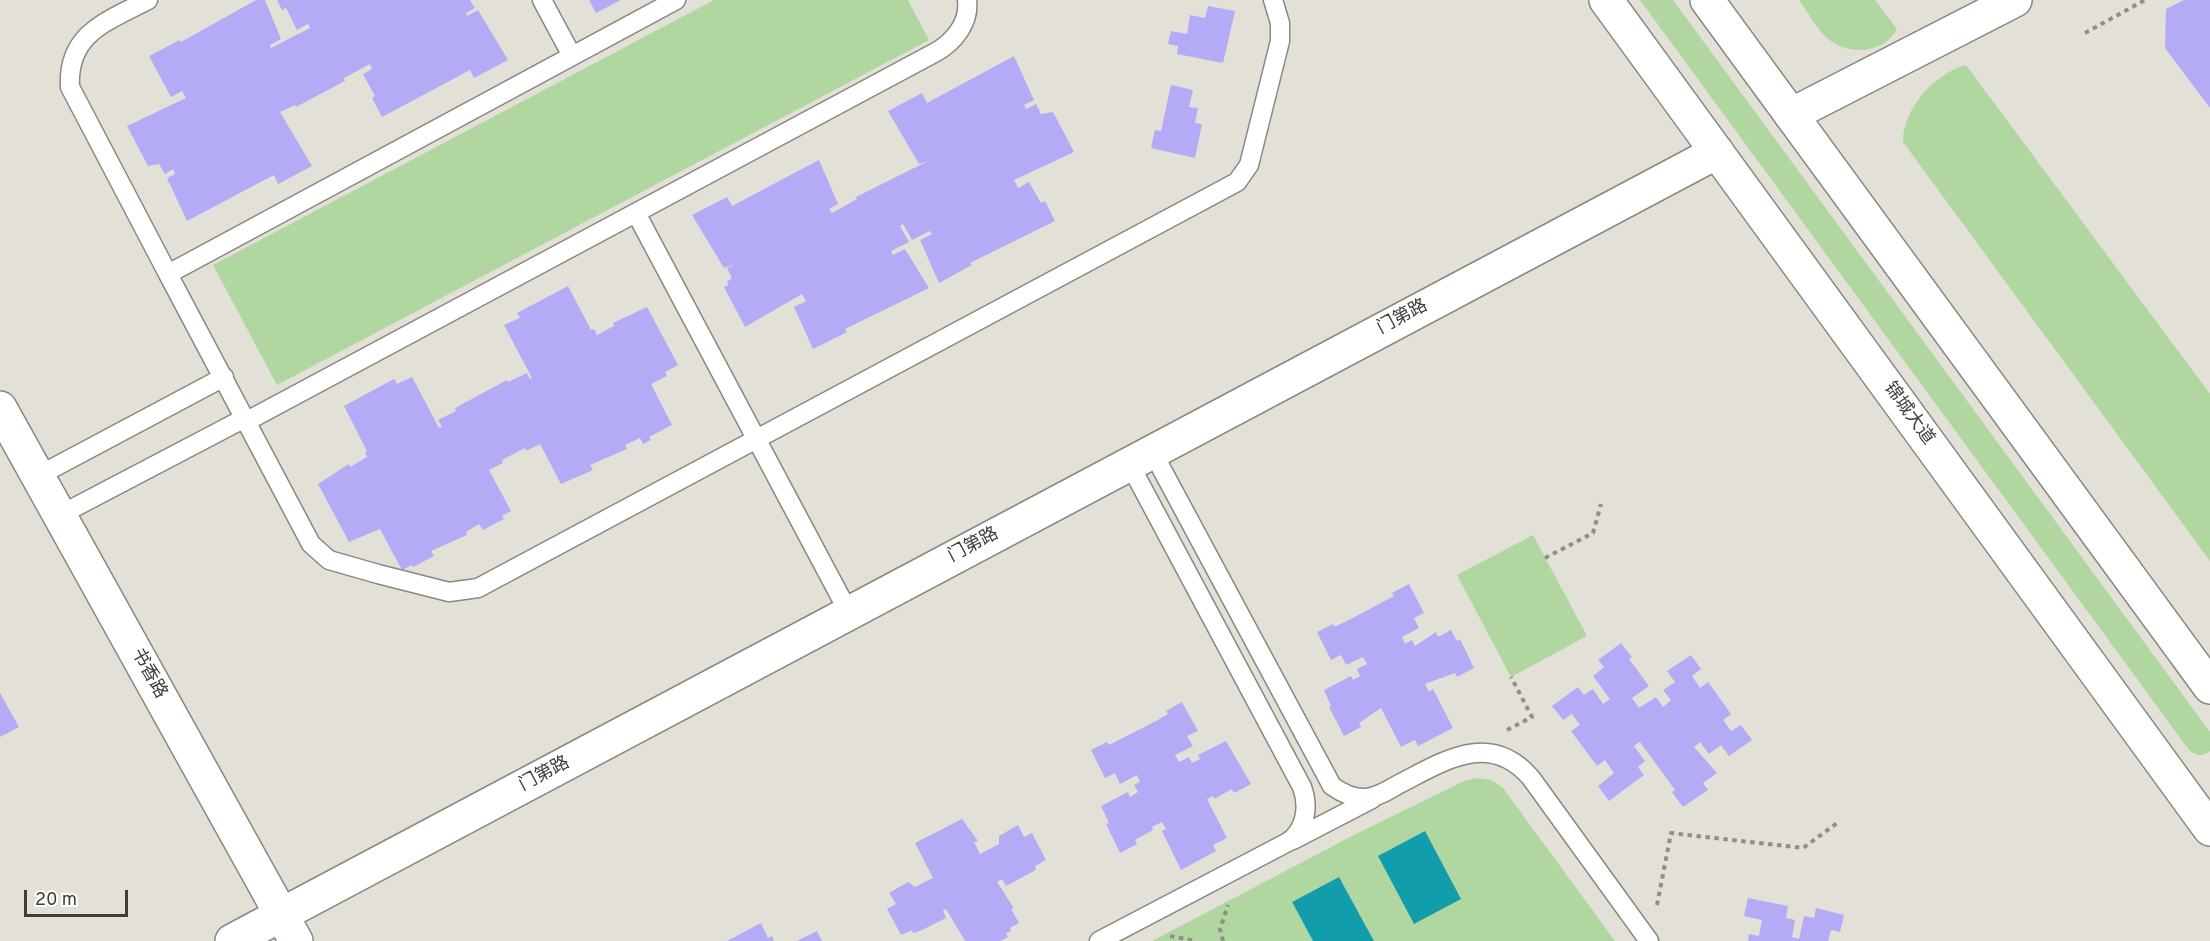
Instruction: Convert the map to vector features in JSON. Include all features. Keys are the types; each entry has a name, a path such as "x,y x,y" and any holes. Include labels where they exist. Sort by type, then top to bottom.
{"street":[{"name":"锦城大道","path":"1606,0 2204,808"},
{"path":"1707,0 2210,687"},
{"path":"1791,115 2015,0"},
{"name":"门第路","path":"232,941 289,928 849,613 1717,152"},
{"name":"书香路","path":"4,424 38,476 289,928"}],"lane":[{"path":"148,0 104,24 79,44 72,64 70,87 311,543 329,560 449,592 478,588 1237,182 1249,165 1280,41 1280,23 1274,0"},
{"path":"542,0 572,56"},
{"path":"168,274 676,0"},
{"path":"60,515 636,213 946,46 954,38 965,18 967,0"},
{"path":"636,213 849,613"},
{"path":"38,476 224,378"},
{"path":"1141,457 1326,778 1337,789 1352,797 1365,798 1379,795"},
{"path":"1141,457 1306,797 1304,820 1299,831 1288,842"},
{"path":"1099,941 1436,765 1467,753 1491,753 1516,763 1531,778 1649,941"}],"path":[{"path":"2085,33 2145,0"},
{"path":"1545,558 1593,533 1601,504"},
{"path":"1656,909 1671,833 1803,848 1840,821"},
{"path":"1223,941 1220,929 1224,912 1232,900"},
{"path":"1165,934 1196,941"}],"green space":[{"path":"714,0 908,0 929,40 277,385 213,265"},
{"path":"1640,0 1673,0 2210,732 2210,751 2200,755 2189,750"},
{"path":"1799,0 1875,0 1897,29 1884,43 1875,47 1865,50 1845,48 1823,34"},
{"path":"1966,65 2210,394 2210,561 1903,142 1908,117 1923,94 1943,76"},
{"path":"1533,535 1587,636 1511,677 1457,575"},
{"path":"1477,778 1491,780 1503,788 1615,941 1374,941 1339,877 1292,902 1313,941 1152,941 1352,836 1464,781"}],"water":[{"path":"1425,831 1461,899 1414,924 1378,856"},
{"path":"1339,877 1374,941 1313,941 1292,902"}],"building":[{"path":"256,0 265,0 281,39 270,45 271,48 310,28 308,24 297,30 286,8 282,10 277,0 470,0 475,8 466,13 467,16 478,10 508,60 474,78 470,70 382,117 372,98 375,96 363,74 372,69 370,64 344,78 345,81 296,107 295,105 280,112 312,166 278,184 274,175 187,221 167,178 175,174 173,169 165,174 159,164 148,166 127,126 186,98 182,91 171,97 149,56 180,40 181,42"},
{"path":"589,0 621,0 596,13"},
{"path":"2184,0 2210,0 2210,108 2165,48 2166,9"},
{"path":"1208,6 1235,11 1223,63 1177,54 1178,46 1168,44 1171,31 1187,34 1190,15 1205,18"},
{"path":"1014,56 1034,100 1024,105 1026,109 1036,104 1041,114 1053,112 1074,152 1014,180 1018,188 1029,182 1041,203 1045,201 1055,221 970,263 972,265 939,283 920,240 932,234 930,231 912,240 903,224 900,226 909,242 891,251 893,255 905,249 929,288 845,329 847,332 813,349 794,307 806,301 802,294 745,327 724,287 732,278 727,268 735,264 724,268 692,215 727,197 732,206 819,160 838,204 829,209 832,213 857,199 856,197 930,160 919,164 888,111 922,93 927,103"},
{"path":"1171,85 1193,90 1189,107 1198,108 1195,123 1202,124 1195,158 1151,148 1155,130 1161,131"},
{"path":"568,286 591,330 594,329 597,335 614,326 613,323 647,307 678,365 665,372 667,376 651,384 672,425 649,437 651,440 643,444 640,438 625,445 627,449 590,465 593,470 561,484 540,444 526,451 525,448 502,460 503,463 489,470 511,511 502,516 504,519 483,530 479,524 466,532 467,535 431,551 434,556 413,567 412,565 402,570 380,529 349,542 318,484 349,464 350,467 367,457 365,452 367,451 344,406 394,379 397,384 412,377 439,428 442,427 438,420 456,411 455,408 507,380 508,382 527,373 530,379 532,378 504,325 520,318 517,313"},
{"path":"1409,584 1424,613 1414,618 1419,628 1402,637 1405,644 1412,640 1415,646 1436,632 1438,637 1451,630 1457,641 1460,639 1474,668 1457,677 1455,673 1425,684 1429,692 1433,689 1453,728 1418,746 1415,740 1401,747 1381,708 1359,723 1361,727 1344,736 1329,707 1331,706 1324,690 1351,676 1353,680 1360,676 1357,669 1367,664 1363,657 1346,665 1341,655 1331,660 1317,632 1333,624 1334,627 1347,621 1394,596 1392,593"},
{"path":"1621,643 1632,657 1629,659 1649,686 1632,698 1639,708 1656,697 1663,707 1671,700 1663,690 1675,682 1667,671 1691,655 1701,669 1692,676 1700,688 1708,682 1731,714 1723,720 1731,731 1741,725 1752,740 1729,756 1721,745 1709,754 1700,742 1694,747 1717,773 1703,783 1708,790 1683,807 1672,792 1675,790 1640,742 1634,746 1645,761 1638,767 1644,775 1609,801 1598,786 1614,773 1605,760 1597,766 1571,731 1580,725 1572,714 1563,720 1552,706 1578,687 1584,695 1593,689 1603,704 1610,699 1593,676 1604,667 1598,660"},
{"path":"0,693 19,727 0,737"},
{"path":"1182,702 1198,731 1187,736 1193,746 1175,755 1179,762 1189,757 1192,763 1200,759 1198,755 1226,741 1251,784 1234,793 1232,789 1214,799 1213,796 1207,799 1227,838 1213,845 1216,851 1181,870 1162,831 1166,829 1162,822 1135,840 1137,844 1120,853 1106,824 1109,823 1101,806 1128,792 1130,797 1138,792 1134,785 1140,782 1137,775 1120,784 1115,773 1105,778 1091,750 1107,742 1109,745 1156,721 1168,714 1166,711"},
{"path":"962,819 978,841 974,842 980,854 999,844 999,836 1018,825 1024,837 1032,833 1046,860 1035,866 1036,869 1032,872 1006,886 1002,879 997,882 1014,908 1011,909 1019,923 1006,933 1008,937 1000,941 965,941 946,909 943,910 946,918 920,931 913,933 912,930 901,935 887,909 896,904 889,893 908,882 915,887 933,878 915,843"},
{"path":"1748,898 1788,906 1786,918 1795,920 1792,937 1799,939 1804,916 1814,918 1816,908 1844,915 1840,932 1831,930 1828,941 1748,941 1749,934 1759,936 1762,920 1744,916"},
{"path":"761,923 768,938 772,936 774,941 727,941"},
{"path":"817,931 822,941 797,941"}]}
